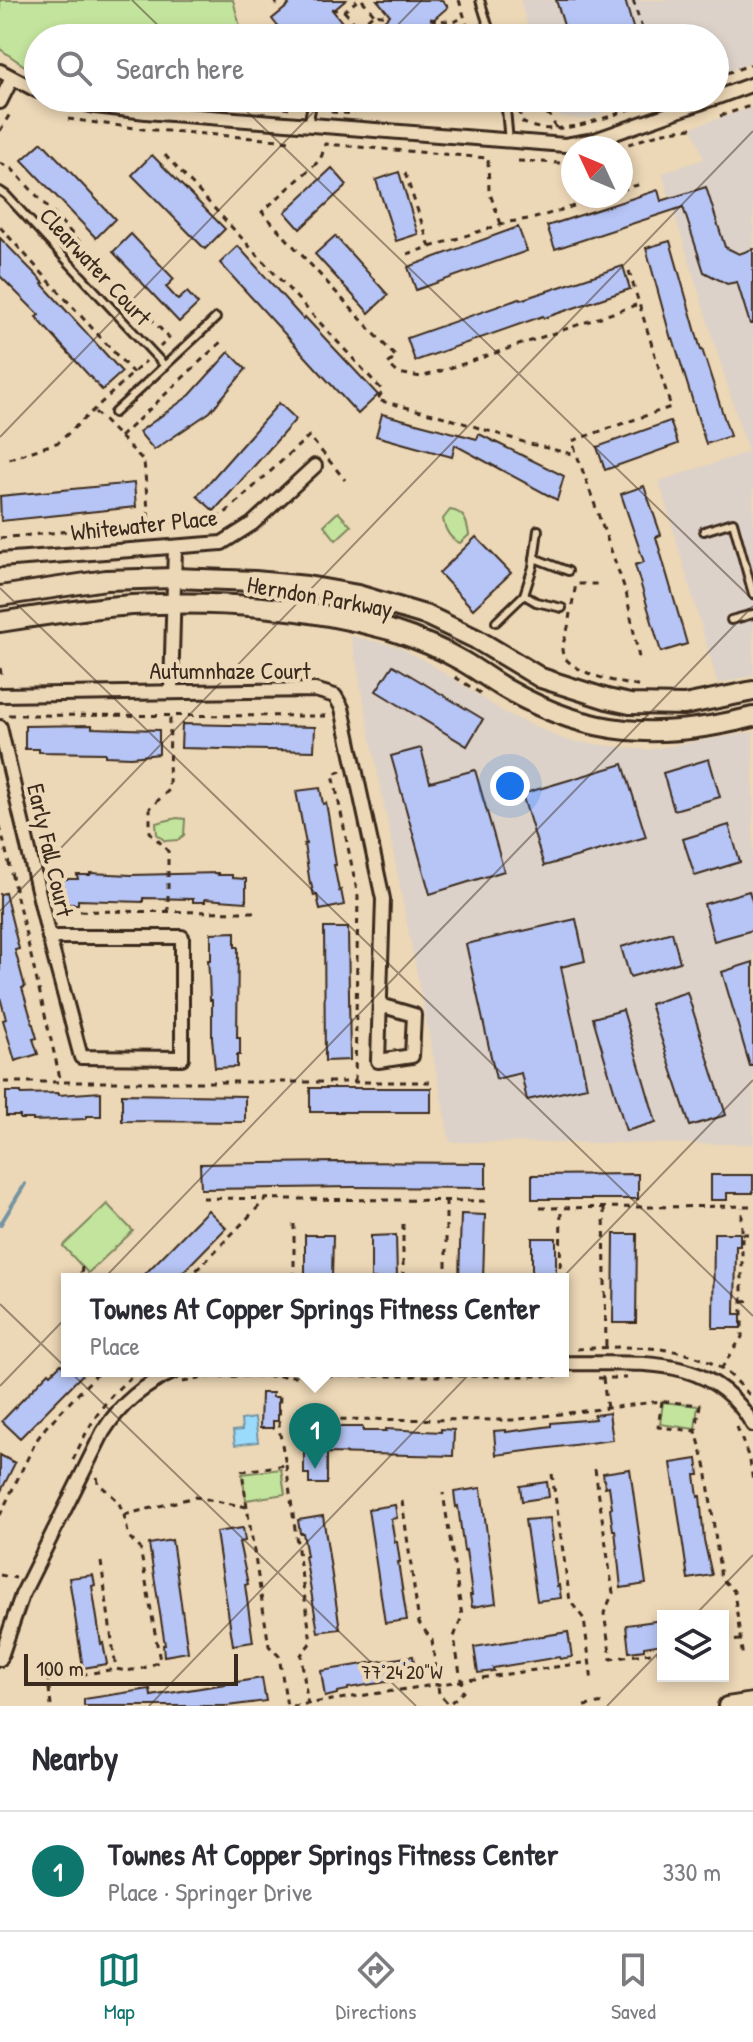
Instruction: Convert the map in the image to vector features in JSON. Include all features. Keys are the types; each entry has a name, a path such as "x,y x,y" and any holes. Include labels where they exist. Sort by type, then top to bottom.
{"main road":[{"name":"Herndon Parkway","path":"0,596 106,580 207,578 294,585 379,600 428,616 495,650 541,678 583,693 630,704 684,705 753,691"},
{"name":"Herndon Parkway","path":"0,622 130,605 231,605 310,614 393,631 441,650 552,713 599,726 631,731 678,731 753,717"}],"street":[{"path":"0,71 24,84"},
{"path":"0,102 12,78"},
{"path":"729,93 753,84"},
{"path":"146,112 549,145 580,143 672,112"},
{"name":"Whitewater Place","path":"0,560 222,543 252,524 315,466"},
{"path":"171,692 175,547"},
{"name":"Autumnhaze Court","path":"0,695 315,690 335,696 342,708 383,899 378,1061 412,1056 414,1015 380,1005"},
{"name":"Early Fall Court","path":"0,727 49,937 81,1057 182,1058 182,937 49,937"},
{"path":"569,1370 656,1364 691,1371 712,1381 730,1395 753,1425"},
{"path":"0,1659 22,1595 103,1432 136,1393 158,1379 177,1377"},
{"path":"727,1706 753,1702"}],"lane":[{"path":"480,0 488,24"},
{"path":"308,126 311,112"},
{"path":"506,112 509,142"},
{"name":"Clearwater Court","path":"0,191 165,366"},
{"path":"114,413 216,318"},
{"path":"704,531 733,522 753,594"},
{"path":"496,622 524,595 533,567 538,530"},
{"path":"534,558 568,571"},
{"path":"524,595 536,602 562,608"},
{"path":"731,620 753,614"}],"path":[{"path":"274,0 281,6"},
{"path":"344,11 360,0 374,14 388,16"},
{"path":"459,0 466,24"},
{"path":"633,0 641,24"},
{"path":"331,9 344,11 355,24"},
{"path":"362,24 374,14"},
{"path":"430,19 454,22 464,17"},
{"path":"729,72 753,64"},
{"path":"720,116 753,107"},
{"path":"0,131 11,112"},
{"path":"332,112 363,115"},
{"path":"520,112 521,121 537,128 591,123 620,112"},
{"path":"545,112 556,128"},
{"path":"68,119 143,129 291,141"},
{"path":"633,143 664,132 698,127"},
{"path":"501,224 489,191 488,158 325,144 319,161 262,212 396,357 388,364 398,373 421,377 639,304"},
{"path":"165,155 383,391 377,400 572,454"},
{"path":"518,161 561,163"},
{"path":"0,163 12,169 169,338 59,442 9,459"},
{"path":"405,173 430,247"},
{"path":"633,186 641,184"},
{"path":"407,254 501,224 535,218 565,208"},
{"path":"0,227 133,373"},
{"path":"629,271 671,407 572,441 626,592 639,658"},
{"path":"120,437 224,339"},
{"path":"93,410 144,461 150,535"},
{"path":"0,538 222,516 309,436 345,480"},
{"path":"599,584 576,584 574,588 567,634 561,648 565,658 587,673 650,688"},
{"path":"0,668 2,678"},
{"path":"0,715 333,716"},
{"path":"168,913 168,851 150,832 150,808 169,790 170,716"},
{"path":"344,770 333,774 358,896 355,1082"},
{"path":"0,826 61,1082"},
{"path":"56,911 255,912"},
{"path":"4,1082 433,1082"},
{"path":"203,1198 489,1201"},
{"path":"194,1273 266,1199"},
{"path":"446,1200 446,1273"},
{"path":"540,1208 753,1206"},
{"path":"721,1369 742,1337 742,1207"},
{"path":"560,1273 561,1208"},
{"path":"604,1208 606,1349"},
{"path":"294,1224 294,1273"},
{"path":"403,1224 403,1273"},
{"path":"742,1234 753,1234"},
{"path":"81,1273 82,1267"},
{"path":"742,1301 753,1300"},
{"path":"0,1515 36,1441 94,1377"},
{"path":"177,1377 208,1377"},
{"path":"590,1377 636,1378"},
{"path":"603,1378 607,1409"},
{"path":"280,1392 279,1429 311,1642 301,1655 308,1705"},
{"path":"662,1401 658,1427 696,1431"},
{"path":"317,1451 305,1452 302,1419 513,1420 662,1401 700,1405 696,1431 706,1468 721,1578 734,1591 743,1659"},
{"path":"738,1428 750,1461 753,1482"},
{"path":"286,1465 242,1471 269,1646 279,1656 289,1706 589,1662"},
{"path":"595,1469 613,1593 604,1613 611,1659 657,1652"},
{"path":"51,1706 48,1680 116,1669 147,1668 160,1661 140,1548 129,1537 118,1501 98,1483 99,1470"},
{"path":"552,1474 570,1601 584,1619 592,1682"},
{"path":"402,1501 419,1623 432,1640 439,1694 449,1704 463,1692 454,1637 462,1616 443,1493"},
{"path":"124,1515 195,1497 247,1507"},
{"path":"101,1562 116,1669"},
{"path":"729,1641 741,1640"},
{"path":"584,1706 605,1703"}],"shaded area":[{"path":"520,0 753,0 753,63 729,71 729,24 527,24"},
{"path":"753,109 753,675 718,684 659,481 748,452 662,173 704,159 692,127"},
{"path":"558,112 607,112 586,119 561,117"},
{"path":"351,636 399,647 505,713 568,741 647,750 753,732 753,1144 450,1142"}],"green space":[{"path":"0,0 233,0 239,24 24,24 24,66 0,49"},
{"path":"450,510 462,515 467,526 469,535 460,543 451,537 444,523 443,519"},
{"path":"338,512 351,526 336,540 324,525"},
{"path":"185,819 184,835 178,840 165,841 157,834 156,823"},
{"path":"107,1204 133,1231 88,1273 63,1246"},
{"path":"663,1402 698,1406 695,1429 660,1424"},
{"path":"281,1469 285,1494 246,1500 242,1474"}],"water":[{"path":"255,1418 258,1442 235,1445 233,1431 242,1430 241,1420"}],"building":[{"path":"285,0 346,0 333,11 344,24 276,24 272,19 289,5"},
{"path":"377,0 442,0 448,7 433,20 436,24 380,24 390,15"},
{"path":"556,0 625,0 632,24 564,24"},
{"path":"42,142 115,219 96,238 22,160"},
{"path":"152,155 225,229 205,249 132,175"},
{"path":"332,168 347,185 300,229 285,212"},
{"path":"399,172 418,234 396,241 376,180"},
{"path":"706,187 725,247 739,254 753,249 753,324 750,324 737,282 727,284 704,272 683,207 555,249 547,226 602,208 633,208 633,198 658,190 661,201"},
{"path":"518,227 527,251 416,290 408,267"},
{"path":"131,234 174,279 166,287 178,300 187,292 198,304 179,322 113,252"},
{"path":"335,236 388,295 369,313 315,254"},
{"path":"0,238 122,372 102,390 36,317 39,315 0,276"},
{"path":"670,241 701,350 730,436 706,444 671,339 646,248"},
{"path":"238,246 303,319 305,317 378,395 358,414 220,263"},
{"path":"623,266 630,289 415,361 407,338"},
{"path":"229,352 246,369 210,412 154,450 139,432 190,395"},
{"path":"279,403 296,419 214,511 197,496"},
{"path":"382,414 477,439 479,434 564,476 557,500 455,445 452,457 376,436"},
{"path":"670,421 678,444 605,470 597,447"},
{"path":"134,483 136,507 1,521 0,496"},
{"path":"644,486 661,535 656,537 687,644 661,652 635,565 644,562 621,494"},
{"path":"476,537 511,573 473,609 439,573"},
{"path":"393,665 483,719 467,746 376,691"},
{"path":"182,724 315,727 314,751 181,748"},
{"path":"92,725 92,728 159,730 159,754 131,757 25,749 25,726"},
{"path":"421,748 430,782 475,770 504,871 430,894 391,756"},
{"path":"709,759 720,797 674,810 663,773"},
{"path":"623,764 646,837 544,866 522,794"},
{"path":"320,788 323,804 326,803 334,865 344,905 320,910 317,895 314,896 310,884 296,791"},
{"path":"729,825 740,862 695,876 683,839"},
{"path":"77,875 232,875 232,878 246,879 246,902 143,898 143,902 78,900 78,904 63,904 63,879 78,879"},
{"path":"749,891 753,904 753,930 714,941 704,904"},
{"path":"5,893 19,949 15,950 25,987 22,988 37,1038 33,1039 38,1054 15,1061 0,997 0,894"},
{"path":"576,919 585,961 561,967 587,1087 527,1100 521,1073 496,1079 466,944"},
{"path":"324,928 348,928 350,1060 325,1061"},
{"path":"235,932 240,1055 237,1055 237,1067 215,1068 208,960 211,960 211,933"},
{"path":"672,932 680,962 630,977 621,947"},
{"path":"753,962 753,1066 750,1066 722,972"},
{"path":"687,992 726,1115 690,1126 650,1004"},
{"path":"623,1010 656,1122 626,1131 593,1018"},
{"path":"310,1088 431,1088 431,1112 310,1112"},
{"path":"6,1092 59,1095 101,1092 101,1116 33,1121 20,1119 20,1116 6,1116"},
{"path":"122,1094 245,1096 245,1122 122,1121"},
{"path":"486,1163 486,1188 201,1189 200,1164"},
{"path":"638,1174 638,1199 532,1199 532,1175"},
{"path":"711,1175 753,1175 753,1193 727,1193 727,1200 711,1200"},
{"path":"208,1210 226,1228 182,1273 146,1273"},
{"path":"461,1214 485,1215 483,1273 459,1273"},
{"path":"714,1233 740,1233 740,1246 736,1246 735,1314 741,1314 741,1328 713,1328"},
{"path":"614,1234 637,1234 636,1323 613,1323"},
{"path":"305,1235 333,1235 332,1273 305,1273"},
{"path":"396,1235 397,1273 371,1273 371,1236"},
{"path":"532,1238 556,1238 556,1273 532,1273"},
{"path":"61,1364 61,1377 80,1377 20,1438 2,1421 49,1372 51,1374"},
{"path":"261,1393 273,1393 272,1397 278,1397 278,1421 273,1421 273,1428 260,1428"},
{"path":"609,1413 613,1440 496,1455 494,1431 551,1426 551,1423 595,1419 594,1415"},
{"path":"315,1424 363,1427 363,1431 454,1430 453,1456 327,1453 327,1484 309,1484 309,1474 304,1474 304,1427 315,1428"},
{"path":"0,1455 15,1463 0,1493"},
{"path":"697,1459 699,1475 695,1475 712,1575 688,1579 671,1463"},
{"path":"630,1469 646,1584 621,1588 609,1486 605,1487 603,1473"},
{"path":"547,1482 549,1497 522,1501 520,1486"},
{"path":"481,1488 496,1603 472,1607 466,1550 454,1492"},
{"path":"395,1505 397,1518 391,1519 407,1620 385,1623 368,1509"},
{"path":"323,1516 340,1629 318,1632 303,1533 300,1533 298,1520"},
{"path":"550,1518 561,1598 537,1601 525,1520"},
{"path":"243,1528 245,1541 239,1542 248,1584 245,1585 253,1642 233,1645 216,1532"},
{"path":"172,1540 188,1652 164,1656 165,1645 149,1544"},
{"path":"93,1575 101,1644 107,1664 83,1668 69,1578"},
{"path":"657,1621 657,1645 629,1652 626,1625"},
{"path":"568,1632 572,1657 493,1668 494,1671 478,1673 474,1647"},
{"path":"413,1656 416,1679 348,1688 325,1697 321,1671"},
{"path":"262,1678 266,1701 227,1706 84,1706 84,1699 150,1689 151,1696"}],"waterway":[{"path":"0,1225 25,1184"}],"place":[{"name":"Townes At Copper Springs Fitness Center","path":"315,1469"}]}
